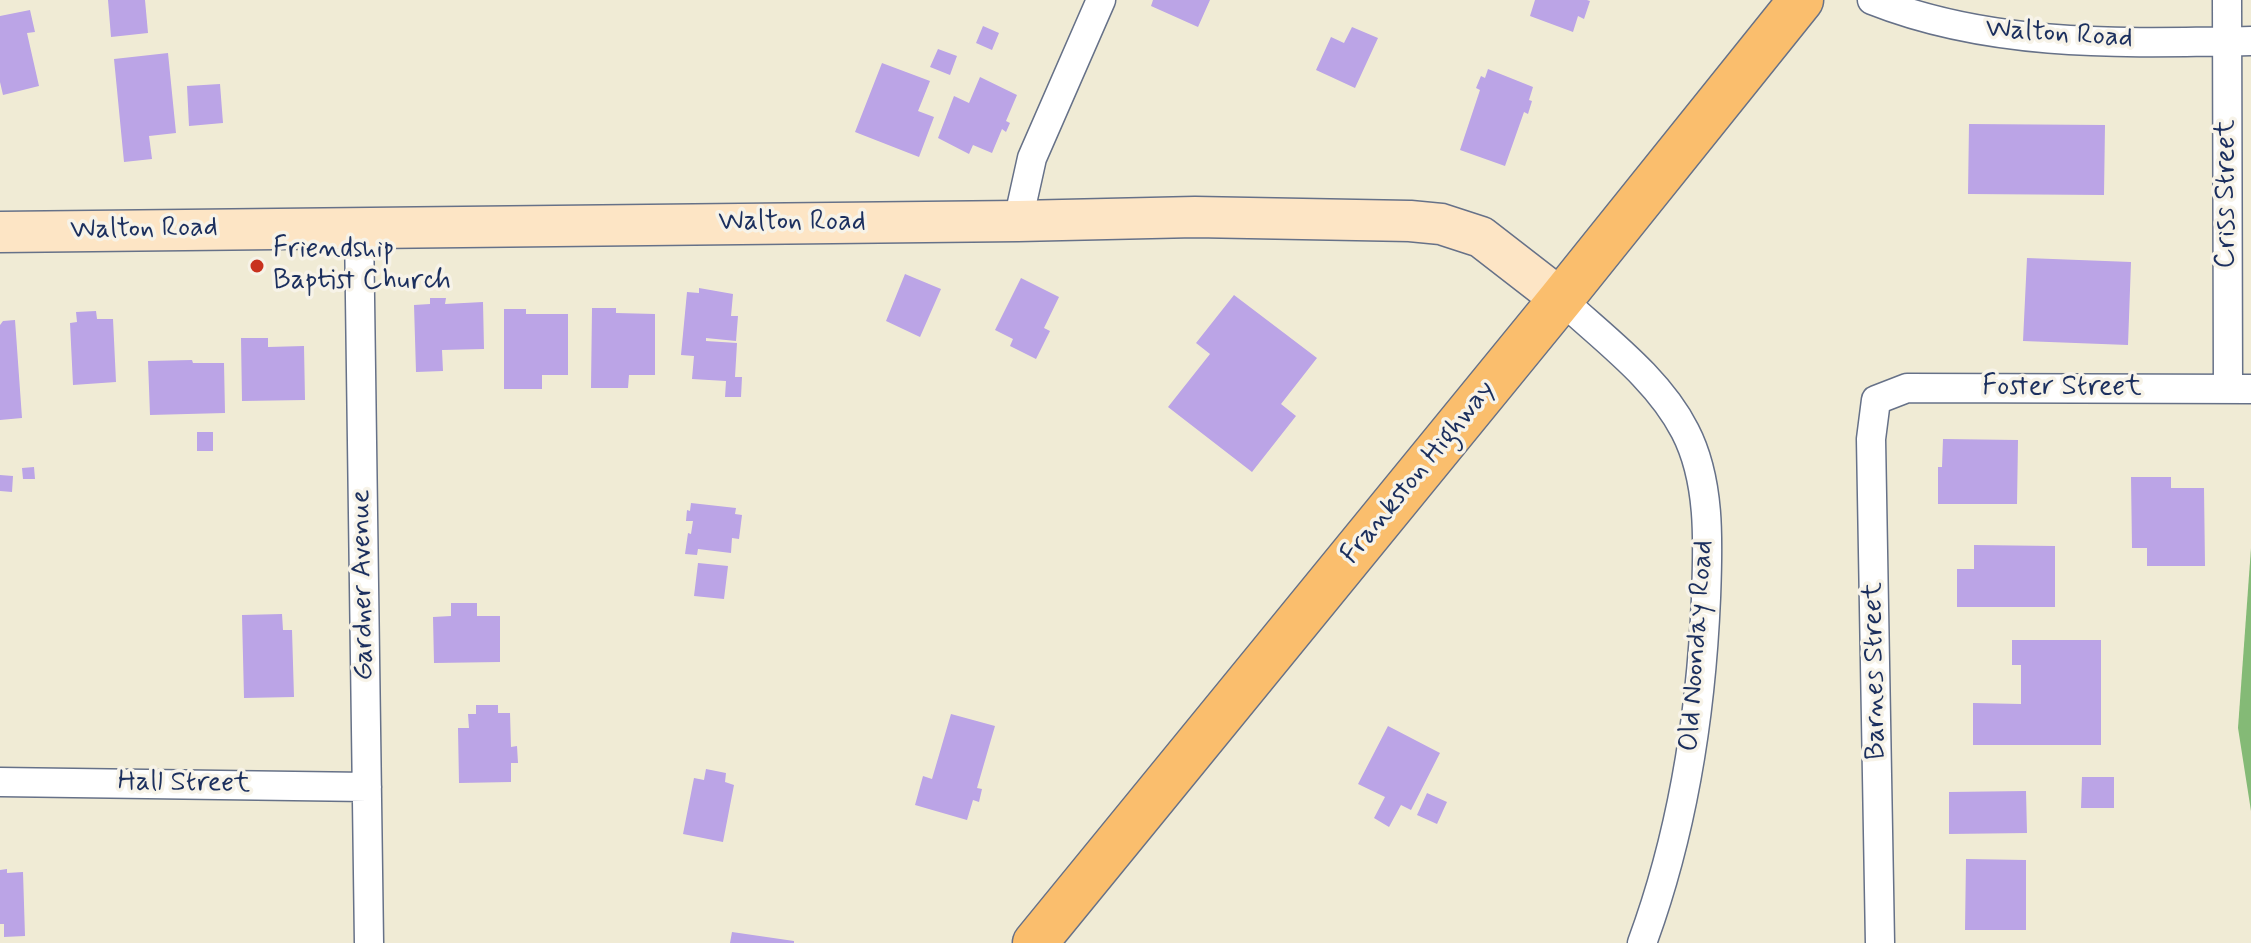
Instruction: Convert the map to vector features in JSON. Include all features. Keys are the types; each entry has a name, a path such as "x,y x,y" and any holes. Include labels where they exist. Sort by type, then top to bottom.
{"main road":[{"name":"Frankston Highway","path":"1035,943 1801,0"}],"street":[{"path":"1018,221 1032,158 1101,0"},
{"name":"Walton Road","path":"1872,0 1953,25 2037,39 2239,41"},
{"name":"Criss Street","path":"2227,0 2239,41 2240,388"},
{"name":"Walton Road","path":"0,232 1272,216 1441,224 1481,237 1561,299"},
{"name":"Gardner Avenue","path":"359,227 369,943"},
{"name":"Old Noonday Road","path":"1561,299 1626,358 1669,406 1685,432 1696,460 1703,494 1707,567 1697,717 1677,827 1642,943"},
{"name":"Foster Street","path":"1876,400 1907,388 2240,388"},
{"name":"Barnes Street","path":"1876,400 1871,439 1880,943"},
{"name":"Hall Street","path":"0,782 367,787"}],"green space":[{"path":"2251,548 2251,811 2238,728"}],"building":[{"path":"108,0 145,0 148,33 111,37"},
{"path":"1153,0 1210,0 1198,27 1151,6"},
{"path":"1535,0 1590,1 1584,19 1578,16 1573,32 1530,16"},
{"path":"30,10 35,32 27,33 39,86 3,95 0,82 0,16"},
{"path":"983,26 999,33 992,50 976,43"},
{"path":"1352,27 1378,38 1355,88 1316,70 1331,37 1344,43"},
{"path":"938,49 957,56 950,75 930,67"},
{"path":"168,53 176,133 149,136 152,159 124,162 114,59"},
{"path":"882,63 930,81 918,111 934,117 919,157 855,132"},
{"path":"1488,69 1533,87 1528,114 1524,112 1505,166 1460,150 1480,90 1476,88"},
{"path":"980,77 1017,95 1006,121 1010,123 1006,132 1002,129 992,153 973,145 969,154 938,138 954,96 969,103"},
{"path":"220,84 223,123 189,126 187,86"},
{"path":"1969,124 2105,125 2104,195 1968,194"},
{"path":"2027,258 2131,262 2128,345 2023,341"},
{"path":"905,274 941,289 920,337 886,321"},
{"path":"1021,278 1059,297 1044,328 1050,331 1036,359 1010,346 1013,339 995,330"},
{"path":"699,288 733,294 731,316 738,316 736,341 706,338 706,341 737,343 735,377 742,377 741,397 725,397 726,381 692,379 694,356 681,355 687,292 699,293"},
{"path":"1234,295 1317,358 1281,404 1296,416 1252,472 1168,407 1210,354 1196,343"},
{"path":"430,298 446,298 445,304 483,302 484,349 442,350 443,371 416,372 414,305 430,304"},
{"path":"592,308 616,308 616,313 655,314 655,375 629,375 628,388 591,388"},
{"path":"504,309 526,309 526,314 568,314 568,375 542,375 542,389 504,389"},
{"path":"96,311 97,319 113,319 116,382 73,385 70,323 77,322 76,312"},
{"path":"15,320 22,418 0,420 0,325 3,321"},
{"path":"241,338 268,338 268,347 304,346 305,400 242,401"},
{"path":"192,360 193,363 224,363 225,413 150,415 148,361"},
{"path":"197,432 213,432 213,451 197,451"},
{"path":"1943,439 2018,440 2017,504 1938,504 1938,467 1942,467"},
{"path":"34,467 35,479 23,479 22,468"},
{"path":"0,475 13,476 12,492 0,491"},
{"path":"2131,477 2171,477 2171,488 2204,488 2205,566 2147,566 2147,548 2132,548"},
{"path":"691,503 736,508 735,514 742,515 739,539 732,538 731,553 698,549 697,555 685,554 693,521 686,521"},
{"path":"1974,545 2055,546 2055,607 1957,607 1957,569 1974,569"},
{"path":"698,563 728,566 724,599 694,596"},
{"path":"451,603 477,603 477,616 500,616 500,662 434,663 433,617 451,616"},
{"path":"282,614 283,630 292,630 294,697 244,698 242,615"},
{"path":"2012,640 2101,640 2101,745 1973,745 1973,703 2021,704 2021,665 2012,665"},
{"path":"476,705 498,705 498,713 510,713 511,747 517,746 518,763 511,763 511,782 459,783 458,728 469,728 468,714 476,714"},
{"path":"951,714 995,726 977,788 982,789 979,802 973,800 967,820 915,805 923,776 932,779"},
{"path":"1388,726 1440,753 1411,810 1401,805 1389,827 1374,818 1385,797 1358,784"},
{"path":"706,769 726,773 725,782 734,785 723,842 683,834 694,778 704,780"},
{"path":"2082,777 2114,777 2114,808 2081,808"},
{"path":"2026,791 2027,833 1949,834 1949,792"},
{"path":"1427,793 1447,802 1437,824 1417,815"},
{"path":"1966,859 2026,860 2026,930 1965,930"},
{"path":"7,869 7,873 23,872 25,936 4,937 4,924 0,924 0,870"},
{"path":"732,932 794,941 794,943 730,943"}],"place":[{"name":"Friendship Baptist Church","path":"257,266"}]}
